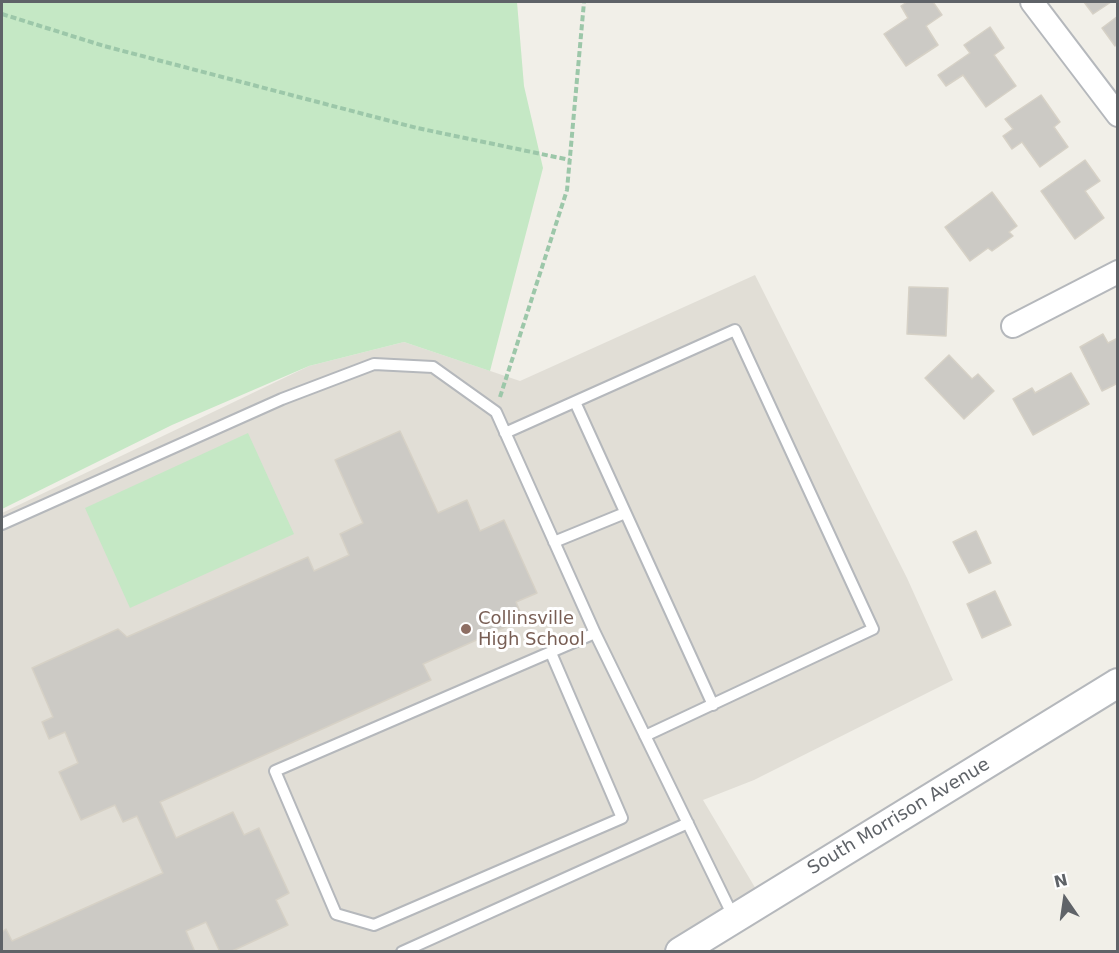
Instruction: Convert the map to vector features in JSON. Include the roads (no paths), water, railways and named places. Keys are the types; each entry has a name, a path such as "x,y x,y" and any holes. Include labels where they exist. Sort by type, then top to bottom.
{"street":[{"path":"1032,2 1118,115"},
{"path":"1013,326 1118,272"},
{"name":"South Morrison Avenue","path":"682,951 1118,683"}],"lane":[{"path":"505,434 735,330 873,629 645,736"},
{"path":"2,525 282,399 374,364 433,367 496,412 595,633 735,918"},
{"path":"575,402 713,705"},
{"path":"554,542 626,513"},
{"path":"551,653 622,818 374,925 336,914 274,771 595,633"},
{"path":"402,951 688,823"}],"place":[{"name":"Collinsville High School","path":"466,629"}]}
